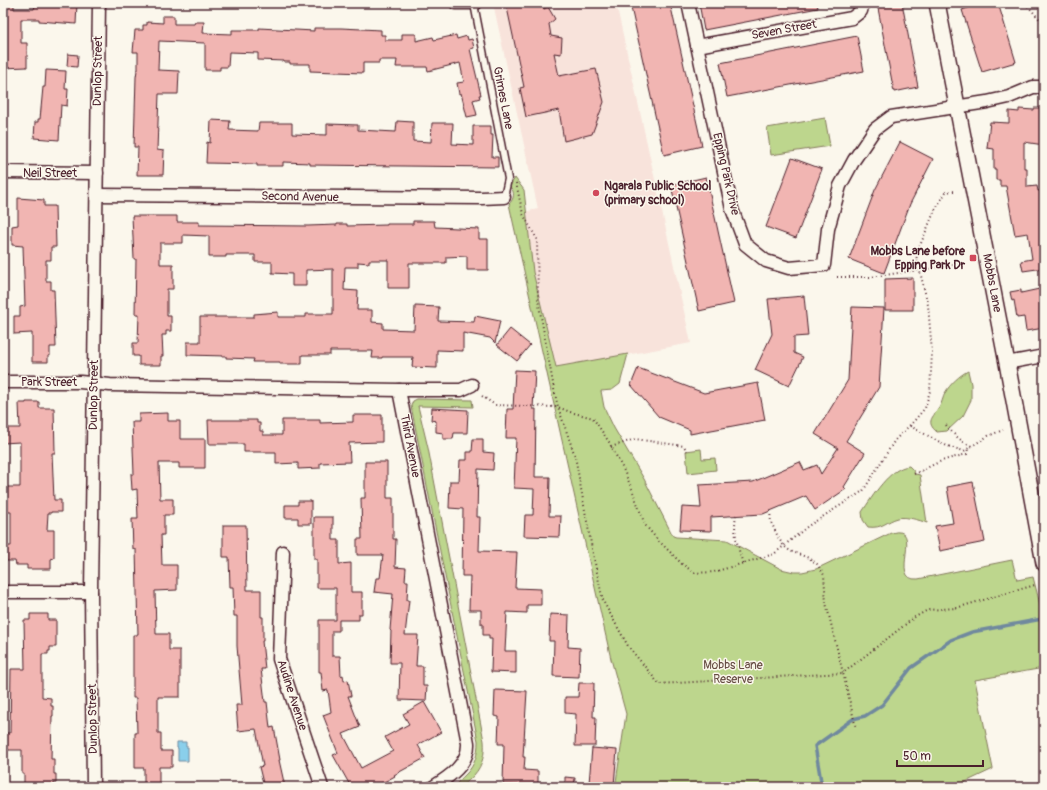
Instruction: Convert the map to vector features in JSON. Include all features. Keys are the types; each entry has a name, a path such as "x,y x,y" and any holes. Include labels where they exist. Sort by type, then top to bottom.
{"street":[{"name":"Dunlop Street","path":"94,787 91,592 99,3"},
{"path":"456,3 476,3"},
{"path":"688,3 697,46"},
{"name":"Seven Street","path":"697,46 852,18 861,11 863,3"},
{"name":"Mobbs Lane","path":"937,3 1044,563"},
{"name":"Epping Park Drive","path":"697,46 732,209 745,244 766,261 789,268 824,266 828,230 840,186 854,160 875,129 891,116 957,107"},
{"path":"957,107 1009,97 1033,87 1044,87"},
{"name":"Neil Street","path":"3,172 97,173"},
{"name":"Second Avenue","path":"97,194 504,197"},
{"path":"1007,363 1044,356"},
{"name":"Park Street","path":"3,382 80,382 94,384"},
{"path":"94,384 399,390 461,390 472,385"},
{"name":"Third Avenue","path":"399,390 468,743 468,752 462,764 435,786"},
{"name":"Audine Avenue","path":"283,552 279,658 322,787"},
{"path":"3,592 91,592"}],"lane":[{"name":"Grimes Lane","path":"476,3 476,16 508,179 504,197"}],"path":[{"path":"1025,3 1044,24"},
{"path":"515,178 523,214 537,239 538,300 558,407 575,456 603,601 628,646 659,684 843,673 914,617 928,610 956,608 1035,585"},
{"path":"482,396 495,405 558,407 593,418 611,447 632,489 645,525 656,540 682,564 695,573 714,572 774,554 808,526 863,491 896,440 925,408 930,391 932,352 928,305 916,255 935,210 946,192 954,191"},
{"path":"837,277 871,277 967,263"},
{"path":"946,425 951,432 966,444 972,446"},
{"path":"910,426 954,449 964,451 988,436 1003,430"},
{"path":"611,447 635,439 676,444 684,446 688,451"},
{"path":"914,474 923,471 934,464 966,454 968,448"},
{"path":"770,511 771,522 784,546 790,551 809,558 818,564 824,574 826,603 856,728"},
{"path":"736,515 734,526 743,564"}],"shaded area":[{"name":"Ngarala Public School (primary school)","path":"493,3 616,3 691,343 556,368 519,213 538,209"}],"green space":[{"path":"825,118 830,146 771,155 767,128"},
{"name":"Mobbs Lane Reserve","path":"515,178 524,190 533,272 556,367 628,354 620,384 612,390 601,391 604,407 614,428 644,479 673,536 727,540 781,569 802,572 816,569 891,533 901,532 906,536 907,544 905,563 906,572 909,577 918,579 1012,560 1017,580 1033,577 1044,620 1044,668 975,680 993,769 955,787 617,787 616,782 626,714 611,659 509,204 512,199 513,191 509,187"},
{"path":"968,371 971,384 971,400 963,416 947,431 937,432 931,425 931,420 950,386"},
{"path":"417,399 472,400 473,407 418,406 428,448 484,741 484,754 480,767 462,787 455,787 474,763 477,755 478,741 411,406 413,401"},
{"path":"701,449 702,459 715,458 716,470 688,473 686,451"},
{"path":"909,466 915,474 920,475 927,523 901,518 894,519 881,526 868,527 863,520 862,512 871,498 888,477 902,468"}],"water":[{"path":"177,742 186,742 186,747 188,747 188,761 178,761"}],"building":[{"path":"3,3 14,3 14,9 34,9 35,6 43,6 43,3 77,3 76,24 39,21 39,19 21,19 21,43 27,43 27,67 3,68"},
{"path":"506,3 543,3 544,9 548,7 555,19 549,24 551,36 562,38 561,54 554,53 559,76 596,69 604,102 592,134 564,141 559,110 526,117 520,88 524,87"},
{"path":"630,3 670,3 702,146 664,155"},
{"path":"699,3 817,3 818,8 704,30"},
{"path":"877,3 902,3 918,87 894,92"},
{"path":"982,3 998,3 1016,62 982,72 962,10"},
{"path":"163,16 174,16 174,24 194,24 195,22 204,22 203,33 232,34 232,30 259,30 259,28 314,31 314,28 341,28 381,30 381,35 385,35 385,40 402,40 402,34 416,34 416,41 433,37 434,40 456,35 457,39 467,36 468,40 472,39 474,48 470,49 481,95 479,95 480,98 473,100 477,115 467,117 461,93 459,94 457,83 464,82 460,63 428,71 427,67 396,67 397,60 379,60 379,63 363,63 363,73 310,71 310,64 290,64 290,62 284,61 258,60 258,53 229,52 228,67 220,67 220,70 205,70 205,43 159,41 158,70 179,71 178,94 159,94 157,150 164,151 163,175 137,175 138,147 134,147 138,52 133,52 135,30 143,30 143,25 147,25 147,22 163,23"},
{"path":"857,36 864,71 727,97 720,63"},
{"path":"68,54 78,55 77,67 67,66"},
{"path":"46,70 66,71 65,89 68,89 67,106 61,105 59,140 34,138 35,122 38,122 38,119 40,119"},
{"path":"1034,108 1044,108 1044,145 1024,142 1024,168 1027,168 1027,187 1037,186 1038,191 1043,190 1044,268 1023,271 1021,261 1032,259 1028,233 1015,235 1006,186 1000,186 1000,180 996,180 996,169 994,169 994,149 987,148 990,122 1009,123 1009,111 1019,112 1019,109 1034,110"},
{"path":"211,120 230,121 229,130 258,131 259,123 292,123 292,134 327,135 327,124 358,125 358,130 396,132 397,121 413,122 413,141 431,142 432,123 453,123 452,144 473,145 473,126 491,126 491,135 493,135 492,157 498,157 498,167 310,165 310,163 283,162 283,166 257,166 257,164 206,163 207,142 210,143"},
{"path":"900,142 933,159 910,204 884,273 849,259 875,190"},
{"path":"792,158 822,169 796,238 766,227"},
{"path":"706,177 734,303 699,311 671,185"},
{"path":"18,198 44,200 44,206 55,206 56,247 51,247 51,260 46,260 46,281 51,281 51,290 54,290 56,347 50,347 48,362 32,362 32,333 14,334 14,316 20,316 20,307 25,306 23,246 12,245 12,226 18,225"},
{"path":"132,216 177,216 177,222 199,222 199,225 308,226 347,224 347,226 413,224 413,221 434,221 435,227 479,229 479,239 488,239 488,270 467,270 467,256 446,257 446,263 409,263 409,288 388,288 388,260 369,260 369,263 358,262 358,267 345,267 344,290 358,291 357,310 372,310 372,322 383,323 383,329 414,330 415,306 439,307 438,321 474,322 475,316 500,321 495,343 490,338 463,333 463,351 437,350 437,368 412,367 413,357 372,358 373,351 330,351 330,355 302,355 302,364 253,362 254,359 226,358 226,356 187,355 187,342 200,342 200,317 254,317 254,314 278,312 278,317 306,317 306,314 333,314 333,269 306,270 306,286 292,286 292,274 272,273 272,262 255,262 255,255 226,255 226,257 209,257 209,236 183,235 183,243 160,243 160,264 173,264 173,289 167,289 167,316 171,316 171,331 166,331 166,335 162,335 163,356 161,356 161,365 139,365 139,356 133,356 133,343 138,343 139,314 135,314 136,259 134,259"},
{"path":"913,278 913,310 885,310 885,279"},
{"path":"1044,288 1044,328 1026,331 1024,317 1017,318 1014,300 1012,301 1010,292 1021,290 1021,293"},
{"path":"804,296 808,336 794,337 794,353 803,357 789,386 755,370 772,334 768,299"},
{"path":"852,307 884,308 879,387 846,441 865,453 844,487 846,489 815,510 806,496 763,514 711,517 711,531 680,530 682,507 701,508 699,485 753,482 800,462 804,470 817,465 821,474 838,448 815,434 848,380"},
{"path":"510,329 530,345 517,361 497,345"},
{"path":"638,368 704,393 758,383 765,420 690,434 690,430 659,417 631,385"},
{"path":"515,370 535,371 533,409 536,409 535,477 550,477 549,516 561,516 560,537 524,536 525,515 533,515 534,489 514,488 516,438 506,438 507,409 513,409"},
{"path":"39,402 39,408 54,408 55,453 52,453 54,500 61,500 61,512 48,513 47,530 54,530 54,558 51,559 51,569 27,569 27,565 16,565 15,561 6,561 6,546 11,546 11,512 3,512 3,487 20,487 20,442 3,443 3,428 20,428 19,403"},
{"path":"432,408 468,410 467,433 454,433 453,439 443,439 443,433 436,432 436,421 431,420"},
{"path":"168,413 168,421 180,421 180,439 205,439 205,468 179,468 179,463 159,463 160,499 173,499 173,515 164,515 164,535 161,535 162,565 177,565 177,590 155,591 156,634 169,634 169,650 180,650 180,697 158,697 158,733 161,733 161,751 172,751 172,767 159,767 159,787 144,787 144,768 135,768 135,733 137,733 136,698 133,698 133,635 138,635 136,549 133,550 132,519 138,519 137,489 132,490 131,474 134,474 132,422 139,422 139,414"},
{"path":"353,415 382,415 382,442 349,443 350,462 320,463 320,468 298,469 298,463 276,464 276,452 244,452 244,444 209,444 208,420 257,420 257,423 260,423 260,431 263,431 263,435 282,435 282,420 320,420 320,423 353,422"},
{"path":"473,439 483,439 483,452 494,453 493,470 478,469 477,517 480,517 479,551 517,552 515,588 541,589 541,605 527,605 527,613 507,612 505,651 516,651 516,673 491,672 492,639 489,639 489,635 483,635 481,610 469,610 470,576 462,576 463,509 449,508 450,481 459,481 460,460 467,460 467,452 472,452"},
{"path":"365,462 387,462 387,498 393,498 393,539 396,539 395,567 406,568 405,581 408,581 407,600 409,600 405,635 418,635 416,666 423,666 423,686 427,686 426,701 399,700 400,663 390,663 390,630 393,594 374,592 376,578 380,578 383,555 357,555 357,539 362,539 361,498 365,498"},
{"path":"973,482 985,542 940,551 935,526 953,523 947,487"},
{"path":"298,501 311,501 311,524 298,524 298,518 285,518 285,505 298,505"},
{"path":"314,517 333,517 333,540 339,540 339,564 351,563 351,592 362,592 362,614 359,614 359,620 339,620 339,631 332,631 332,656 340,656 341,676 343,675 344,681 348,680 351,696 348,696 360,727 343,734 361,768 393,751 385,737 409,724 403,714 424,702 441,732 418,745 425,758 375,787 351,787 333,755 338,753 323,715 331,712 328,690 323,691 321,672 319,672 319,620 336,620 336,588 317,588 317,559 314,559"},
{"path":"223,525 246,525 247,590 261,590 261,617 263,617 262,641 265,669 261,669 265,702 267,702 270,728 274,727 285,787 264,787 259,767 263,766 256,729 238,731 236,705 242,705 237,646 237,616 234,616 233,587 230,587 229,557 223,557"},
{"path":"30,614 48,614 48,620 56,620 56,647 50,647 48,654 42,654 42,697 51,698 51,706 53,706 51,759 54,759 54,774 56,774 56,783 54,783 54,786 24,786 24,774 22,774 22,750 3,750 3,733 10,733 11,669 25,669 24,620 30,620"},
{"path":"550,614 569,615 568,647 580,648 579,677 553,676 554,641 549,641"},
{"path":"579,683 594,683 593,717 596,717 595,746 575,746 576,714 565,713 565,697 578,697"},
{"path":"495,690 527,691 523,757 525,757 524,770 538,771 538,785 503,784 504,744 498,744 499,717 494,716"},
{"path":"592,748 617,750 614,785 589,783"},
{"path":"565,777 575,778 574,787 565,787"}],"waterway":[{"path":"822,787 815,746 853,719 865,716 882,705 911,668 951,640 972,632 1042,619"}],"place":[{"name":"Ngarala Public School (primary school)","path":"596,193"},
{"name":"Mobbs Lane before Epping Park Dr","path":"973,258"}]}
